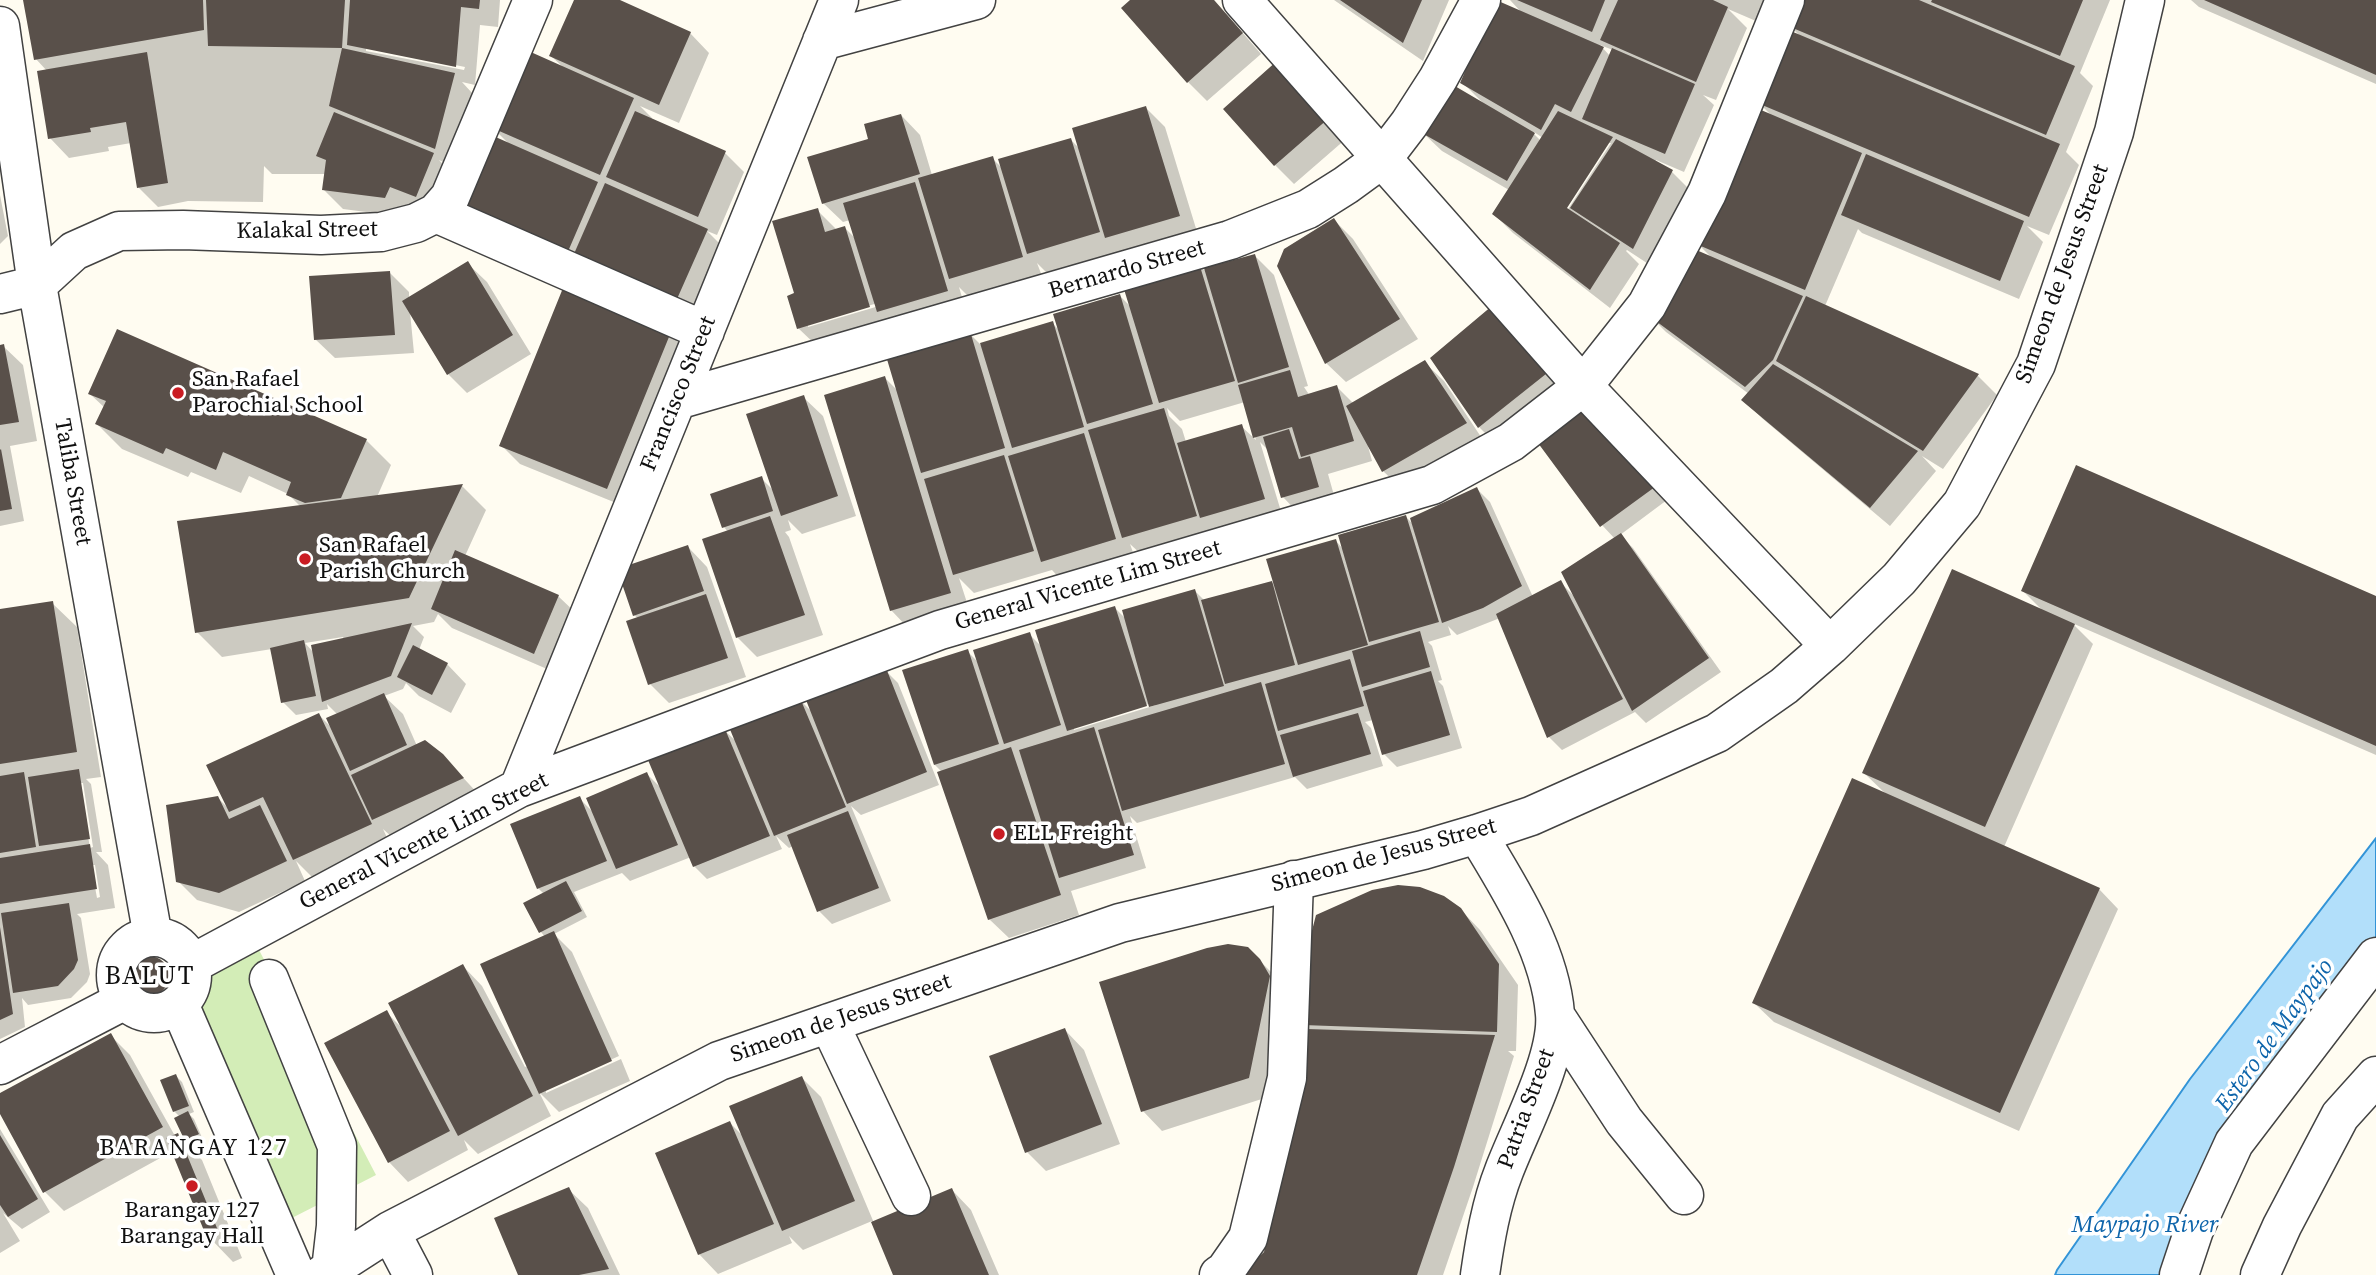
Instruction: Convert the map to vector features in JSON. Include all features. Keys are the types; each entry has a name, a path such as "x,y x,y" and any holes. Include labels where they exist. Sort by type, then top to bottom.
{"street":[{"path":"533,0 450,197 436,214 705,331"},
{"name":"Francisco Street","path":"519,788 839,0"},
{"path":"822,41 976,0"},
{"path":"1241,0 1583,386 1830,646"},
{"name":"Bernardo Street","path":"677,400 1230,240 1308,209 1382,158 1409,124 1438,79 1481,0"},
{"name":"General Vicente Lim Street","path":"190,965 519,788 940,630 1432,485 1511,442 1583,386 1647,305 1707,193 1785,0"},
{"name":"Simeon de Jesus Street","path":"316,1273 390,1231 719,1061 1119,923 1423,850 1477,834 1531,816 1717,733 1784,686 1830,646 1899,579 1962,504 2036,364 2114,132 2145,0"},
{"name":"Taliba Street","path":"0,26 37,285 153,937"},
{"name":"Kalakal Street","path":"0,294 37,285 74,251 119,231 183,230 321,236 381,232 416,223 436,214"},
{"name":"Patria Street","path":"1477,834 1527,919 1552,989 1556,1017 1551,1054 1503,1174 1487,1230 1480,1275"},
{"path":"1219,1275 1226,1271 1248,1238 1287,1079 1294,880"},
{"path":"153,937 172,942 186,956 190,965 190,986 179,1004 161,1013 151,1013 132,1006 118,989 117,965 122,954 141,939 153,937"},
{"path":"2179,1275 2194,1230 2234,1143 2376,957"},
{"path":"269,979 337,1146 336,1226 316,1273"},
{"path":"0,1065 125,1000"},
{"path":"179,1004 316,1273"},
{"path":"1556,1017 1624,1121 1684,1195"},
{"path":"829,1023 911,1196"},
{"path":"2260,1275 2340,1116 2376,1076"},
{"path":"390,1231 413,1275"}],"green space":[{"path":"259,950 376,1175 288,1220 192,1013 215,968"}],"water":[{"name":"Maypajo River","path":"2376,838 2376,950 2347,986 2180,1275 2055,1275 2190,1079"}],"building":[{"path":"23,0 203,0 204,30 34,60"},
{"path":"206,0 345,0 342,48 208,46"},
{"path":"350,0 480,0 479,9 461,7 456,67 347,45"},
{"path":"574,0 620,0 691,32 659,105 549,56"},
{"path":"1130,0 1214,0 1243,33 1187,83 1121,8"},
{"path":"1340,0 1422,0 1403,43"},
{"path":"1496,0 1604,47 1571,112 1555,104 1541,130 1460,83"},
{"path":"1517,0 1605,0 1592,32"},
{"path":"1618,0 1713,0 1728,7 1696,82 1600,40"},
{"path":"1799,0 1919,0 2075,66 2046,135 1788,26"},
{"path":"2083,0 2060,56 1931,2"},
{"path":"2204,0 2376,0 2376,75"},
{"path":"1786,29 2060,144 2029,217 1755,102"},
{"path":"342,48 455,73 435,149 329,106"},
{"path":"1612,48 1695,84 1665,154 1582,119"},
{"path":"524,49 634,98 600,175 490,127"},
{"path":"147,52 168,183 137,188 126,122 90,128 91,132 48,139 37,71"},
{"path":"1278,60 1329,118 1274,166 1223,109"},
{"path":"1448,82 1535,133 1507,181 1420,132"},
{"path":"1146,106 1180,216 1105,238 1072,128"},
{"path":"1754,107 1862,153 1805,290 1696,244"},
{"path":"635,111 726,151 698,217 606,177"},
{"path":"1558,111 1613,137 1567,208 1620,243 1590,290 1492,214"},
{"path":"334,112 434,153 416,197 390,187 385,198 322,190 326,160 316,156"},
{"path":"901,114 920,174 822,204 807,157 868,139 864,124"},
{"path":"491,135 598,182 563,263 456,216"},
{"path":"1071,138 1100,232 1027,254 998,159"},
{"path":"1616,139 1673,170 1633,249 1570,208"},
{"path":"1866,154 2024,221 2000,281 1841,215"},
{"path":"993,156 1023,257 949,279 918,178"},
{"path":"915,182 948,291 877,312 843,203"},
{"path":"605,183 708,229 673,308 570,263"},
{"path":"818,208 825,232 845,226 870,307 797,329 787,296 794,293 772,221"},
{"path":"1334,218 1400,319 1325,364 1277,266 1284,249"},
{"path":"1694,249 1803,296 1773,360 1745,387 1645,313"},
{"path":"1255,254 1289,367 1238,383 1204,268"},
{"path":"468,261 513,335 447,375 402,301"},
{"path":"1199,263 1235,381 1159,403 1123,286"},
{"path":"390,271 395,335 314,340 309,276"},
{"path":"563,288 671,332 607,489 499,446"},
{"path":"1120,294 1153,404 1087,424 1053,314"},
{"path":"1806,296 1979,374 1923,451 1776,361"},
{"path":"1499,300 1556,366 1478,428 1430,358"},
{"path":"1053,321 1084,427 1012,448 980,343"},
{"path":"117,329 367,439 341,498 305,503 286,495 291,482 223,452 216,470 166,448 163,454 95,424 106,401 88,394"},
{"path":"970,331 1005,448 921,473 886,356"},
{"path":"4,344 19,422 0,425 0,345"},
{"path":"1425,360 1467,423 1382,472 1346,406"},
{"path":"1773,364 1918,451 1870,508 1741,400"},
{"path":"1290,370 1298,397 1337,385 1354,441 1301,457 1292,427 1253,438 1238,385"},
{"path":"885,376 951,593 890,611 824,395"},
{"path":"804,395 838,496 781,516 746,414"},
{"path":"1597,400 1659,484 1600,527 1538,443"},
{"path":"1164,408 1197,516 1122,538 1088,430"},
{"path":"1242,424 1265,499 1200,518 1177,443"},
{"path":"1289,429 1299,459 1310,456 1319,487 1281,498 1263,437"},
{"path":"1084,433 1116,539 1041,562 1008,456"},
{"path":"0,450 12,509 0,511"},
{"path":"1004,455 1034,551 953,575 924,479"},
{"path":"2076,465 2376,596 2376,746 2021,591"},
{"path":"762,476 773,511 722,528 710,494"},
{"name":"San Rafael Parish Church","path":"463,484 409,598 195,633 177,521"},
{"path":"1477,487 1522,586 1483,608 1442,623 1410,518"},
{"path":"1406,515 1439,622 1369,642 1338,535"},
{"path":"770,516 805,615 736,638 702,539"},
{"path":"1621,533 1709,658 1632,711 1561,572"},
{"path":"1336,539 1368,645 1298,665 1266,559"},
{"path":"688,545 704,591 633,616 617,569"},
{"path":"455,550 559,595 534,654 431,609"},
{"path":"1952,569 2075,624 1985,827 1862,773"},
{"path":"1561,580 1623,699 1547,738 1496,614"},
{"path":"1272,581 1295,665 1225,684 1201,600"},
{"path":"1195,589 1224,686 1149,707 1122,610"},
{"path":"706,594 728,658 648,685 626,621"},
{"path":"53,601 77,752 0,764 0,609"},
{"path":"1115,606 1147,706 1067,731 1035,630"},
{"path":"412,623 391,676 322,702 311,645"},
{"path":"1420,631 1430,667 1362,687 1352,651"},
{"path":"1030,632 1061,725 1004,744 973,650"},
{"path":"304,640 316,696 281,703 270,648"},
{"path":"413,645 448,663 432,695 397,677"},
{"path":"968,649 999,744 934,765 902,670"},
{"path":"1350,659 1364,706 1278,731 1265,684"},
{"path":"886,668 927,772 847,804 806,700"},
{"path":"1431,671 1450,735 1382,755 1363,691"},
{"path":"1261,682 1285,764 1122,811 1098,730"},
{"path":"384,693 407,745 350,771 326,718"},
{"path":"800,698 846,807 774,836 729,727"},
{"path":"319,713 372,824 293,860 263,797 229,812 206,765"},
{"path":"1358,713 1371,754 1293,777 1280,735"},
{"path":"1094,727 1134,855 1059,878 1019,750"},
{"path":"725,729 770,836 693,867 648,760"},
{"path":"425,740 443,754 464,778 372,820 351,775"},
{"name":"ELL Freight","path":"1011,747 1061,895 988,920 937,772"},
{"path":"79,769 90,839 39,846 28,777"},
{"path":"24,772 36,847 0,853 0,776"},
{"path":"647,772 678,845 616,869 586,798"},
{"path":"1852,778 2100,888 2000,1113 1752,1003"},
{"path":"218,796 229,819 260,805 287,861 219,893 176,882 166,805"},
{"path":"580,796 607,861 537,889 510,824"},
{"path":"848,811 879,888 817,912 787,835"},
{"path":"90,844 97,889 0,904 0,858"},
{"path":"566,881 582,911 539,933 523,903"},
{"path":"1398,885 1420,887 1444,896 1461,908 1499,964 1497,1032 1303,1025 1305,958 1316,915 1372,890"},
{"path":"69,903 78,960 74,969 58,986 13,993 1,913"},
{"path":"0,927 13,1014 0,1020"},
{"path":"554,931 612,1061 539,1094 480,964"},
{"path":"1228,944 1248,947 1260,959 1270,976 1249,1078 1141,1112 1099,982"},
{"path":"149,956 163,962 169,976 163,990 149,996 135,990 129,976 135,962"},
{"path":"463,964 533,1096 458,1136 388,1003"},
{"path":"387,1010 450,1131 388,1163 324,1043"},
{"path":"1065,1028 1102,1124 1025,1153 989,1056"},
{"path":"1307,1029 1495,1035 1417,1275 1239,1275 1264,1252"},
{"path":"111,1033 163,1127 43,1193 0,1114 0,1093"},
{"path":"176,1074 189,1106 173,1112 160,1080"},
{"path":"802,1076 855,1201 782,1231 729,1106"},
{"path":"188,1111 199,1134 185,1141 174,1118"},
{"path":"730,1121 774,1224 698,1255 655,1153"},
{"name":"Barangay 127 Barangay Hall","path":"178,1133 219,1233 207,1238 166,1138"},
{"path":"0,1135 38,1199 8,1217 0,1205"},
{"path":"569,1187 609,1269 579,1275 518,1275 494,1218"},
{"path":"952,1188 989,1275 893,1275 871,1222"}],"place":[{"name":"San Rafael Parochial School","path":"178,393"},
{"name":"San Rafael Parish Church","path":"305,559"},
{"name":"ELL Freight","path":"999,834"},
{"name":"Barangay 127 Barangay Hall","path":"192,1186"}],"district":[{"name":"BALUT","path":"150,977"},
{"name":"BARANGAY 127","path":"194,1149"}],"water label":[{"name":"Estero de Maypajo","path":"2275,1036"}]}
